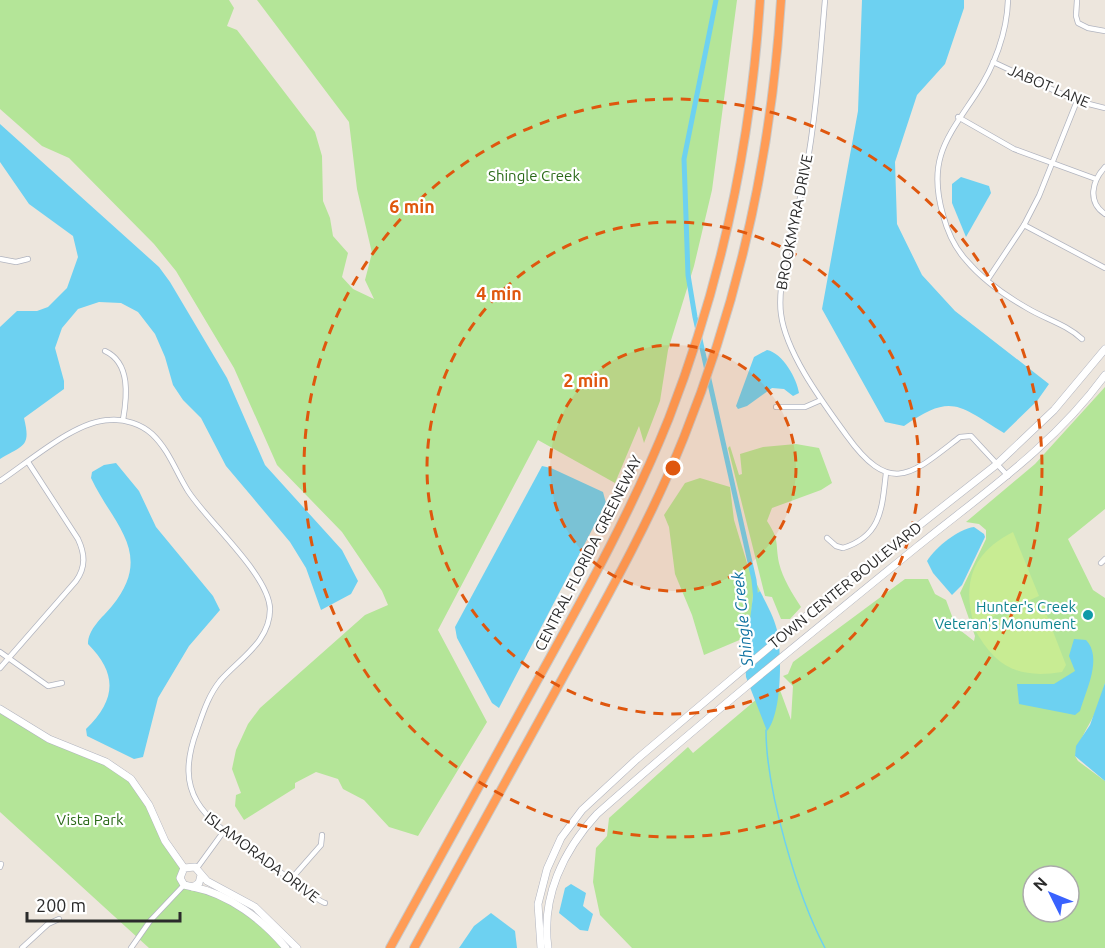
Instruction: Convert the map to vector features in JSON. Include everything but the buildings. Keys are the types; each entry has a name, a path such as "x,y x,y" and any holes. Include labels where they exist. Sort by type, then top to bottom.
{"highway":[{"name":"CENTRAL FLORIDA GREENEWAY","path":"390,948 631,505 672,411 706,312 725,241 740,168 754,75 760,0"},
{"path":"414,948 638,539 684,435 714,355 736,283 757,190 774,78 781,0"}],"street":[{"name":"BROOKMYRA DRIVE","path":"825,0 821,56 805,173 780,298 785,331 821,400 863,458 886,473"},
{"path":"1008,0 1004,32 993,62 976,94 958,117 944,142 937,173 939,200 947,230 965,260 1026,307 1072,330 1082,339"},
{"path":"1077,0 1078,23 1088,28 1105,31"},
{"name":"JABOT LANE","path":"993,62 1077,101 1105,108"},
{"path":"988,279 1024,225 1053,165 1077,101"},
{"path":"958,117 1014,149 1096,179"},
{"path":"1105,167 1096,179 1092,195 1099,210 1105,214"},
{"path":"1024,225 1105,268"},
{"path":"0,260 16,262 28,259"},
{"name":"TOWN CENTER BOULEVARD","path":"541,948 538,904 547,869 561,838 582,810 629,766 795,624 891,545 996,465 1054,410 1105,349"},
{"path":"0,481 81,427 102,420 123,420 126,384 117,359 105,351"},
{"name":"TOWN CENTER BOULEVARD","path":"548,948 548,909 555,881 563,860 581,832 627,788 740,694 920,545 1008,477 1060,429 1105,375"},
{"path":"776,407 805,407 821,400"},
{"name":"ISLAMORADA DRIVE","path":"123,420 139,426 160,442 195,502 259,579 269,603 267,626 262,638 214,689 190,748 188,761 190,789 201,811 224,831 292,878 318,902 325,903"},
{"path":"827,538 836,546 843,548 872,529 880,519 886,473 907,474 960,437 971,436 1008,477"},
{"path":"0,668 76,581 83,567 84,558 78,539 28,462"},
{"path":"0,652 48,686 62,683"},
{"path":"0,709 49,739 106,762 131,779 149,805 165,841 184,868"},
{"path":"193,887 199,883 199,872 224,831"},
{"path":"292,878 321,845 322,836"},
{"path":"184,885 180,874 184,868 191,866 255,907 297,948"},
{"path":"184,885 230,901 249,913 286,948"},
{"path":"131,948 150,921 184,885"},
{"path":"22,948 48,924 59,918"}],"green space":[{"name":"Shingle Creek","path":"0,0 229,0 234,8 227,26 237,30 315,132 322,156 323,201 330,218 333,236 348,253 342,277 353,289 374,299 365,280 372,253 357,189 349,122 257,0 737,0 712,190 694,266 668,350 660,401 644,443 639,426 615,483 538,440 438,630 487,722 418,836 389,827 364,800 343,789 338,779 316,772 295,783 295,788 244,820 235,806 236,795 241,793 232,769 236,750 248,724 260,708 365,615 388,605 382,591 342,532 277,465 234,368 176,271 154,244 69,158 42,146 0,109"},
{"path":"1105,387 1105,509 1068,539 1093,590 1105,598 1105,683 1100,702 1075,756 1078,761 1105,781 1105,948 632,948 600,915 593,882 596,848 607,836 609,818 688,747 693,753 777,682 791,720 793,686 783,676 788,674 793,662 905,579 928,579 935,594 946,600 956,627 974,641 975,636 960,593 986,539 986,530 979,524 966,522 1035,464"},
{"path":"796,444 819,448 832,483 821,490 772,508 767,521 775,538 783,575 801,607 790,619 781,619 772,597 765,596 728,448 730,446 739,475 742,474 740,454 763,447"},
{"path":"700,478 730,487 734,520 747,563 760,591 753,596 749,636 704,655 692,615 675,574 669,527 664,515 685,483"},
{"path":"1013,532 1039,596 974,625 969,595 974,570 979,559 988,549"},
{"path":"1042,603 1066,665 1062,672 1033,674 1009,667 990,652 974,628"},
{"name":"Vista Park","path":"0,709 18,721 106,762 131,779 184,868 181,882 212,894 238,908 286,948 149,948 0,812"}],"water":[{"path":"862,0 964,0 964,8 945,64 917,95 895,162 897,224 922,275 955,311 1049,384 1037,401 1004,433 976,415 955,407 945,406 933,409 904,426 885,422 822,309 858,111"},
{"path":"0,124 159,267 227,378 265,465 342,550 358,581 351,594 321,610 306,568 290,542 226,466 201,418 183,400 173,385 155,334 138,312 121,303 99,302 78,309 62,328 55,348 64,389 24,418 27,435 24,444 0,459 0,327 17,311 37,311 48,307 67,288 78,257 73,236 29,204 0,162"},
{"path":"961,177 989,186 991,193 966,237 952,203 952,184"},
{"path":"767,350 784,361 799,393 793,396 784,389 772,388 747,406 738,409 736,406 754,357"},
{"path":"116,463 139,491 156,527 213,596 220,610 189,646 158,698 143,757 134,759 87,736 86,729 103,708 109,687 105,666 88,644 90,633 112,606 124,587 130,570 130,555 126,540 91,478 92,472 104,465"},
{"path":"542,466 603,492 606,503 499,708 492,703 457,638 455,627"},
{"path":"974,527 985,537 962,585 952,595 933,573 927,561 948,540 961,531"},
{"path":"760,591 776,625 780,653 780,683 776,711 767,731 746,677 745,659 753,596"},
{"path":"1074,639 1086,640 1093,656 1092,674 1080,711 1075,715 1019,704 1017,684 1054,684 1075,671 1069,656"},
{"path":"1105,683 1105,781 1075,756 1076,746 1090,725"},
{"path":"571,884 586,893 583,906 593,914 588,931 580,930 559,913 565,888"},
{"path":"491,913 515,931 517,948 459,948 474,926"}],"waterway":[{"name":"Shingle Creek","path":"716,0 684,159 688,275 695,317 754,580 756,600"},
{"name":"Shingle Creek","path":"766,730 771,782 785,842 804,900 825,948"}],"place":[{"name":"Hunter's Creek Veteran's Monument","path":"1088,615"}]}
